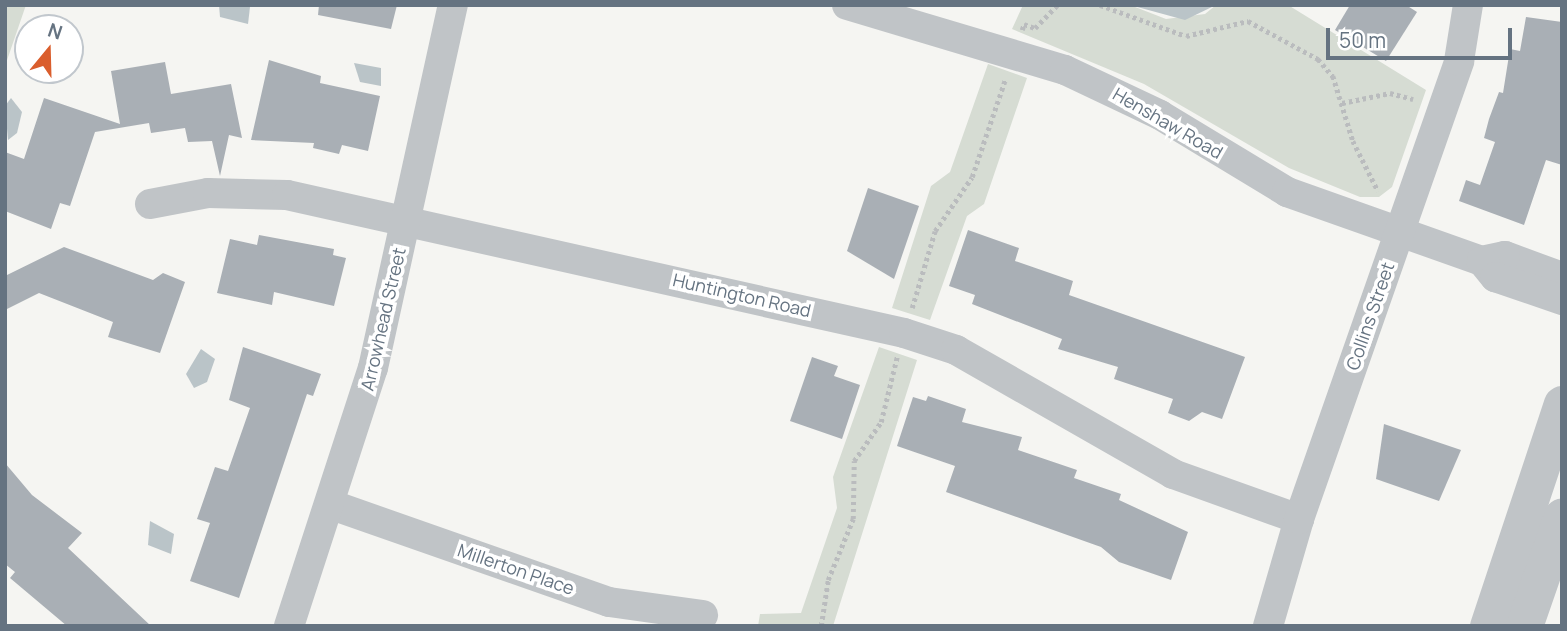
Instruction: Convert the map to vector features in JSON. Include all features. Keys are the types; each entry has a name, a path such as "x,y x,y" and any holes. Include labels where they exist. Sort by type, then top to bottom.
{"street":[{"name":"Arrowhead Street","path":"289,626 332,505 373,368 453,5"},
{"name":"Henshaw Road","path":"847,5 1065,70 1160,116 1287,192 1482,261 1495,277 1562,300"},
{"name":"Collins Street","path":"1268,626 1299,519 1459,61 1468,5"},
{"name":"Huntington Road","path":"150,204 246,191 406,218 956,350 1173,474 1299,519"},
{"name":"Henshaw Road","path":"1482,261 1505,256 1562,277"},
{"path":"1488,626 1562,404"},
{"name":"Millerton Place","path":"332,505 609,602 703,615"},
{"path":"1524,626 1562,516"}],"path":[{"path":"1021,34 1024,24 1035,28 1057,5"},
{"path":"1100,5 1175,35 1206,33 1237,21 1260,24 1327,67 1378,191"},
{"path":"1342,103 1390,93 1413,99"}],"shaded area":[{"path":"5,5 26,5 23,14 14,14 14,40 5,66"},
{"path":"219,5 250,7 248,24 220,17"},
{"path":"1023,5 1130,5 1166,19 1205,14 1216,5 1288,5 1426,90 1392,187 1379,197 1360,197 1289,168 1144,84 1012,29"},
{"path":"1130,5 1216,5 1185,20"},
{"path":"354,63 381,68 381,86 360,82"},
{"path":"988,64 1027,78 984,204 967,216 930,320 892,308 931,186 950,172"},
{"path":"11,98 22,112 17,133 8,140 5,106"},
{"path":"879,347 917,360 833,626 758,626 760,614 801,613 837,508 833,477"},
{"path":"201,349 215,359 207,382 194,388 186,374"},
{"path":"150,521 174,534 171,554 148,545"}],"building":[{"path":"319,5 397,5 391,29 318,15"},
{"path":"1350,5 1406,5 1417,12 1386,61 1335,30"},
{"path":"1526,17 1562,22 1562,165 1546,160 1524,225 1459,201 1466,180 1480,185 1495,142 1484,138 1489,119 1499,92 1503,93 1510,49 1520,51"},
{"path":"269,60 321,76 320,83 380,96 368,151 342,145 339,154 313,148 314,143 251,140"},
{"path":"165,62 171,94 231,84 242,138 229,135 220,176 212,141 188,142 185,128 151,133 149,123 95,132 70,206 60,203 51,229 5,211 5,152 24,159 44,98 120,124 111,71"},
{"path":"868,188 919,206 894,279 847,251"},
{"path":"968,230 1019,248 1015,261 1073,281 1069,295 1245,357 1222,419 1202,412 1189,421 1168,413 1173,399 1114,379 1118,367 1058,349 1062,339 972,304 975,295 949,286"},
{"path":"259,235 334,249 333,255 346,258 334,306 274,292 272,305 217,293 230,239 257,245"},
{"path":"64,247 153,280 163,273 185,282 160,353 108,337 113,322 39,293 5,310 5,276"},
{"path":"243,347 321,374 313,396 307,394 239,598 190,581 210,523 197,519 215,467 228,471 250,408 229,400"},
{"path":"812,357 838,366 834,376 860,385 842,439 790,421"},
{"path":"928,396 966,409 962,422 1022,437 1018,450 1077,470 1074,478 1121,494 1119,500 1188,532 1171,580 1119,562 1101,547 946,492 955,466 897,446 913,397 926,401"},
{"path":"1384,424 1461,450 1439,501 1376,479"},
{"path":"5,463 32,495 82,533 68,548 151,626 67,626 10,578 15,572 5,564"}]}
